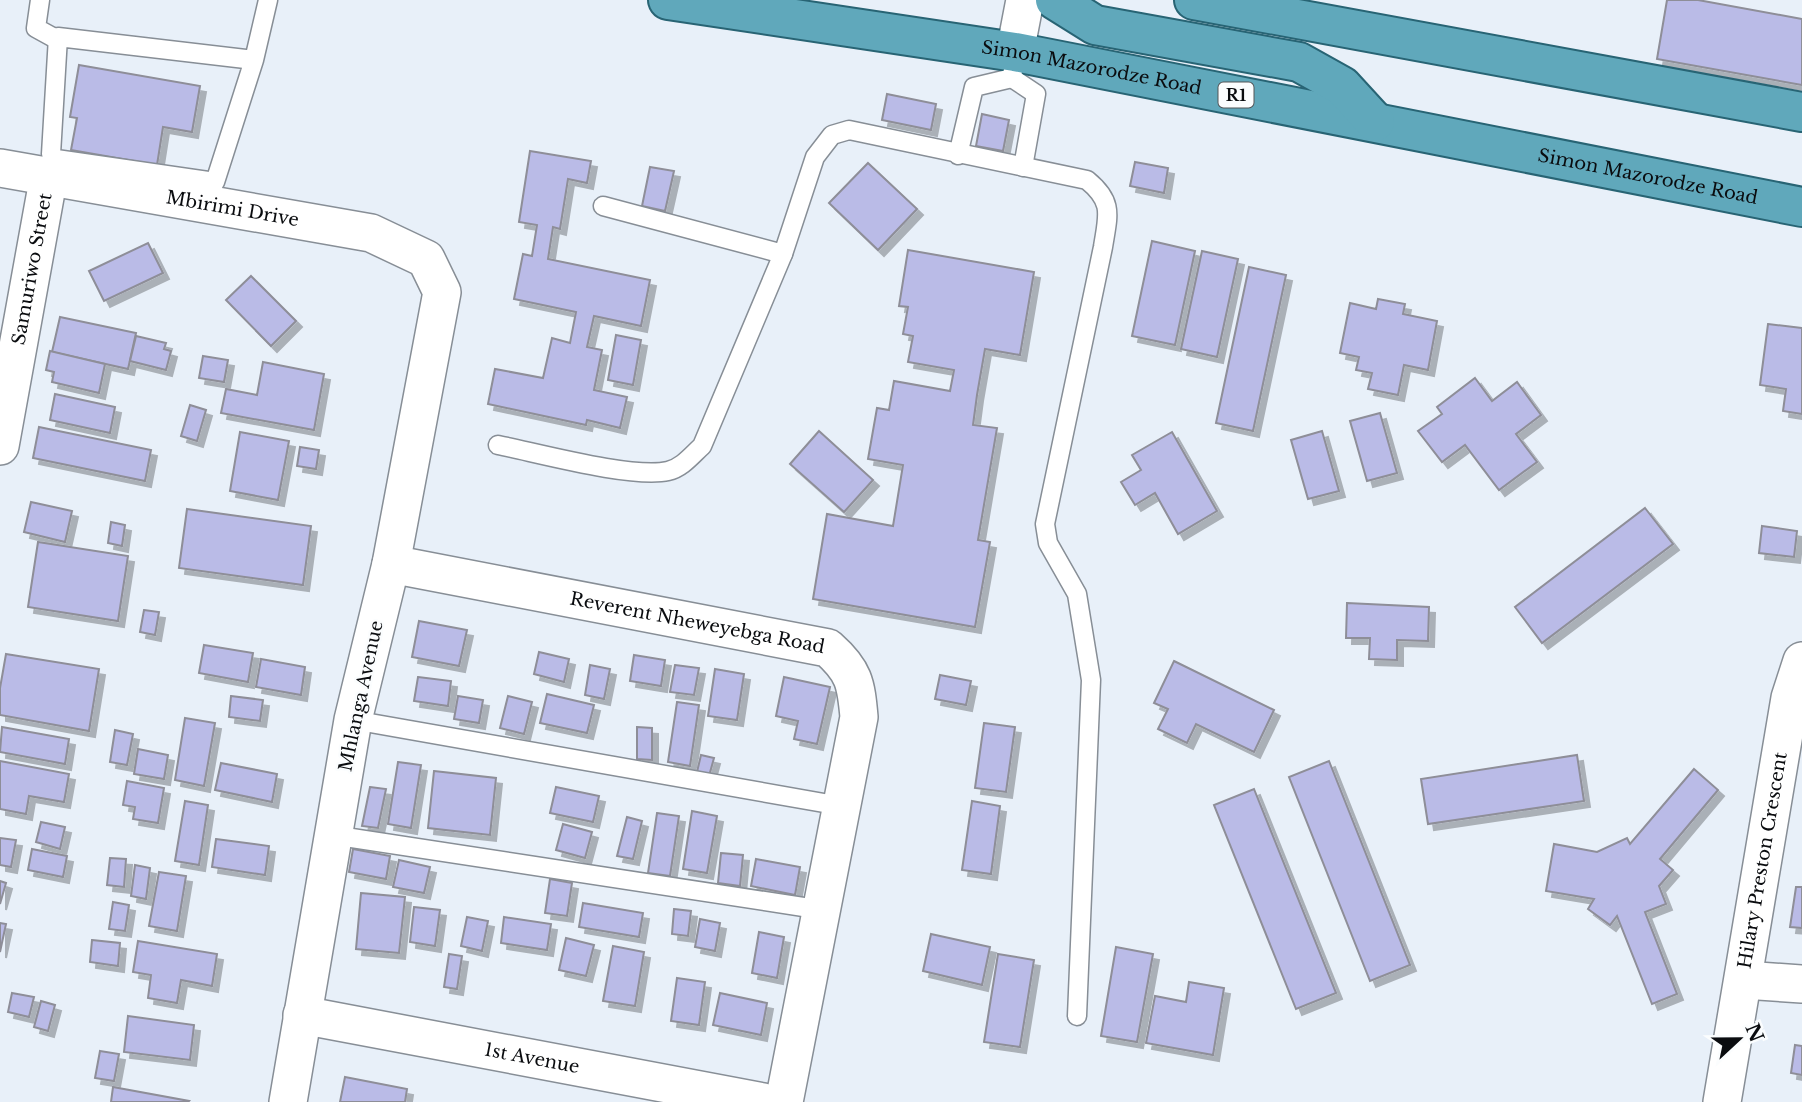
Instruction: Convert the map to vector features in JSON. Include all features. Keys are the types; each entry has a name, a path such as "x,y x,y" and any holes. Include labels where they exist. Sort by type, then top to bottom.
{"highway":[{"name":"Simon Mazorodze Road","path":"668,0 1013,65 1375,122 1802,206"},
{"path":"1055,0 1095,25 1299,62 1342,86 1375,122"},
{"path":"1194,0 1802,112"}],"street":[{"path":"1013,65 1025,0"},
{"name":"Mbirimi Drive","path":"0,168 371,233 426,259 442,292"},
{"name":"Samuriwo Street","path":"0,446 49,175"},
{"name":"Mhlanga Avenue","path":"288,1102 353,720 391,564 442,292"},
{"name":"Reverent Nheweyebga Road","path":"391,564 828,648 848,666 856,686 859,717 784,1102"},
{"name":"Hilary Preston Crescent","path":"1722,1102 1790,698 1802,661"},
{"name":"Hilary Preston Crescent","path":"1744,980 1802,984"},
{"name":"1st Avenue","path":"302,1015 763,1102"}],"lane":[{"path":"40,0 36,28 56,39"},
{"path":"56,39 51,151 54,158 209,183 218,178 254,60 268,0"},
{"path":"56,39 61,36 254,60"},
{"path":"958,155 974,87 1013,65 1036,94 1023,167"},
{"path":"498,445 640,472 669,471 684,464 702,446 783,254 815,157 832,135 849,131 1087,180 1104,194 1108,214 1045,524 1048,543 1077,594 1091,680 1077,1016"},
{"path":"603,206 783,254"},
{"path":"353,720 841,806"},
{"path":"332,835 823,910"}],"building":[{"path":"1667,0 1698,0 1802,19 1802,85 1657,59"},
{"path":"79,65 200,86 192,132 163,127 157,165 71,150 77,118 70,117"},
{"path":"887,94 936,104 931,130 882,120"},
{"path":"982,114 1009,120 1003,151 976,146"},
{"path":"530,151 591,161 587,183 568,179 560,229 553,227 548,259 650,280 641,326 594,316 587,347 602,350 594,390 627,397 620,428 587,420 586,425 488,404 495,369 543,378 552,338 570,343 576,312 514,299 523,254 532,256 537,225 519,222"},
{"path":"1135,162 1168,168 1164,193 1130,186"},
{"path":"868,163 917,209 878,250 829,203"},
{"path":"650,167 674,171 665,211 642,206"},
{"path":"1152,241 1195,251 1175,345 1132,336"},
{"path":"148,243 163,273 104,301 89,271"},
{"path":"908,250 1034,272 1020,355 985,349 977,395 973,425 997,428 978,540 990,542 975,627 813,599 827,514 893,526 903,465 868,459 877,408 889,410 894,381 950,391 954,370 908,362 913,336 903,334 908,307 899,306"},
{"path":"1202,251 1238,259 1217,357 1181,349"},
{"path":"1249,267 1286,275 1253,431 1216,423"},
{"path":"251,276 296,321 271,346 226,300"},
{"path":"1378,299 1405,304 1403,314 1437,321 1428,370 1404,365 1398,395 1368,389 1372,373 1356,370 1359,357 1340,353 1350,303 1376,309"},
{"path":"60,317 136,333 128,369 52,352"},
{"path":"1768,324 1802,328 1802,414 1783,411 1786,389 1760,385"},
{"path":"616,335 641,340 633,385 608,380"},
{"path":"136,336 166,343 164,349 171,351 166,370 130,361"},
{"path":"50,351 105,364 99,393 52,382 54,372 46,370"},
{"path":"203,356 228,360 224,382 199,378"},
{"path":"263,362 324,374 314,430 221,413 226,389 257,395"},
{"path":"1475,378 1492,401 1517,382 1541,415 1516,434 1537,462 1499,490 1465,445 1442,462 1418,431 1442,414 1437,407"},
{"path":"55,394 115,407 110,433 50,420"},
{"path":"190,405 206,410 197,441 181,436"},
{"path":"1380,413 1397,473 1367,481 1350,421"},
{"path":"39,427 151,450 145,481 33,458"},
{"path":"819,431 873,480 844,512 790,464"},
{"path":"1322,431 1339,491 1308,499 1291,440"},
{"path":"240,432 289,441 278,500 230,491"},
{"path":"1172,432 1217,511 1178,534 1155,493 1135,505 1121,482 1141,470 1132,455"},
{"path":"300,447 319,450 316,469 297,466"},
{"path":"31,502 72,511 65,542 24,532"},
{"path":"1645,508 1673,544 1542,643 1515,607"},
{"path":"187,509 311,526 303,585 179,568"},
{"path":"111,522 125,525 122,546 108,543"},
{"path":"1762,526 1797,531 1794,557 1759,553"},
{"path":"38,542 128,556 118,621 28,607"},
{"path":"1347,603 1429,607 1428,641 1397,640 1397,660 1369,659 1370,638 1346,638"},
{"path":"144,610 159,612 155,635 140,632"},
{"path":"419,621 467,630 459,666 412,657"},
{"path":"204,645 253,653 248,682 199,673"},
{"path":"539,652 569,659 564,682 534,674"},
{"path":"6,654 99,669 89,731 0,715 0,688"},
{"path":"634,655 665,660 661,686 630,681"},
{"path":"261,659 305,667 301,695 256,687"},
{"path":"1174,661 1274,710 1254,752 1196,724 1187,743 1158,729 1168,709 1154,703"},
{"path":"590,665 610,669 604,699 585,695"},
{"path":"675,665 699,668 694,695 670,692"},
{"path":"715,669 744,674 737,720 708,716"},
{"path":"940,675 971,681 966,705 935,699"},
{"path":"418,677 451,681 448,706 414,701"},
{"path":"784,677 830,687 817,744 794,739 798,721 776,716"},
{"path":"547,694 594,705 587,733 540,723"},
{"path":"231,696 263,700 260,721 229,717"},
{"path":"458,696 483,700 479,723 454,719"},
{"path":"508,696 532,702 524,734 500,728"},
{"path":"677,702 699,705 690,766 668,762"},
{"path":"185,718 215,723 204,786 175,780"},
{"path":"984,723 1015,727 1006,792 975,788"},
{"path":"2,727 69,739 65,764 0,752"},
{"path":"637,727 652,728 652,760 637,759"},
{"path":"115,730 133,734 127,765 110,762"},
{"path":"138,749 168,755 164,779 134,774"},
{"path":"701,755 714,758 709,776 697,772"},
{"path":"1577,755 1584,801 1428,824 1421,779"},
{"path":"0,761 69,774 64,802 29,796 26,814 0,809"},
{"path":"1329,761 1410,965 1370,981 1289,777"},
{"path":"398,762 421,765 411,828 388,824"},
{"path":"221,763 277,774 272,802 215,790"},
{"path":"1694,769 1718,790 1660,859 1673,870 1659,886 1666,904 1645,912 1677,994 1652,1004 1617,916 1610,925 1588,909 1594,899 1546,891 1554,844 1597,852 1627,838 1630,844"},
{"path":"434,771 496,778 490,835 428,828"},
{"path":"127,781 164,788 158,823 133,819 135,807 123,805"},
{"path":"370,787 386,789 378,828 362,826"},
{"path":"556,787 599,796 593,822 550,813"},
{"path":"1254,789 1336,993 1296,1009 1214,805"},
{"path":"185,801 208,805 199,865 175,861"},
{"path":"972,801 1000,806 991,874 962,870"},
{"path":"692,811 717,816 707,873 683,869"},
{"path":"657,813 679,816 670,876 648,873"},
{"path":"627,817 642,821 633,859 617,856"},
{"path":"41,822 65,827 60,849 36,842"},
{"path":"563,824 592,832 585,858 556,850"},
{"path":"0,838 16,840 11,867 0,865"},
{"path":"216,839 269,846 265,875 212,867"},
{"path":"32,849 67,856 63,877 28,870"},
{"path":"353,849 390,856 386,879 349,872"},
{"path":"721,853 743,855 740,886 718,883"},
{"path":"110,858 126,859 124,887 107,885"},
{"path":"756,859 800,867 795,895 751,886"},
{"path":"399,860 430,867 424,893 393,887"},
{"path":"135,865 150,868 146,899 131,896"},
{"path":"159,872 186,876 177,931 149,926"},
{"path":"550,879 572,883 567,916 545,913"},
{"path":"0,881 6,883 0,904"},
{"path":"1796,887 1802,887 1802,928 1790,927"},
{"path":"361,893 405,897 399,953 356,949"},
{"path":"113,902 129,905 125,931 109,929"},
{"path":"583,903 643,913 639,937 579,927"},
{"path":"414,907 440,910 435,946 410,942"},
{"path":"674,909 691,911 688,936 672,934"},
{"path":"467,917 488,921 482,951 461,946"},
{"path":"504,917 551,924 547,950 501,943"},
{"path":"700,919 720,923 715,951 695,947"},
{"path":"0,923 6,924 0,952"},
{"path":"759,932 784,937 777,978 752,973"},
{"path":"931,934 990,947 982,985 923,971"},
{"path":"566,938 594,945 586,976 559,970"},
{"path":"92,940 120,943 118,966 90,962"},
{"path":"138,941 217,954 212,986 181,980 177,1003 148,998 151,975 133,972"},
{"path":"613,946 644,952 635,1006 603,1001"},
{"path":"1116,947 1153,954 1137,1042 1101,1036"},
{"path":"449,954 462,956 457,989 444,987"},
{"path":"998,954 1034,960 1020,1047 984,1042"},
{"path":"677,978 705,982 699,1025 671,1021"},
{"path":"1189,982 1224,988 1213,1055 1146,1043 1155,996 1186,1002"},
{"path":"12,993 34,997 29,1017 8,1012"},
{"path":"720,993 767,1003 761,1035 713,1025"},
{"path":"41,1001 55,1005 48,1031 34,1027"},
{"path":"128,1016 194,1025 190,1060 124,1052"},
{"path":"1795,1045 1802,1046 1802,1075 1791,1073"},
{"path":"100,1051 119,1054 114,1081 95,1078"},
{"path":"345,1077 407,1089 405,1102 340,1102"},
{"path":"113,1087 189,1101 111,1102"}]}
